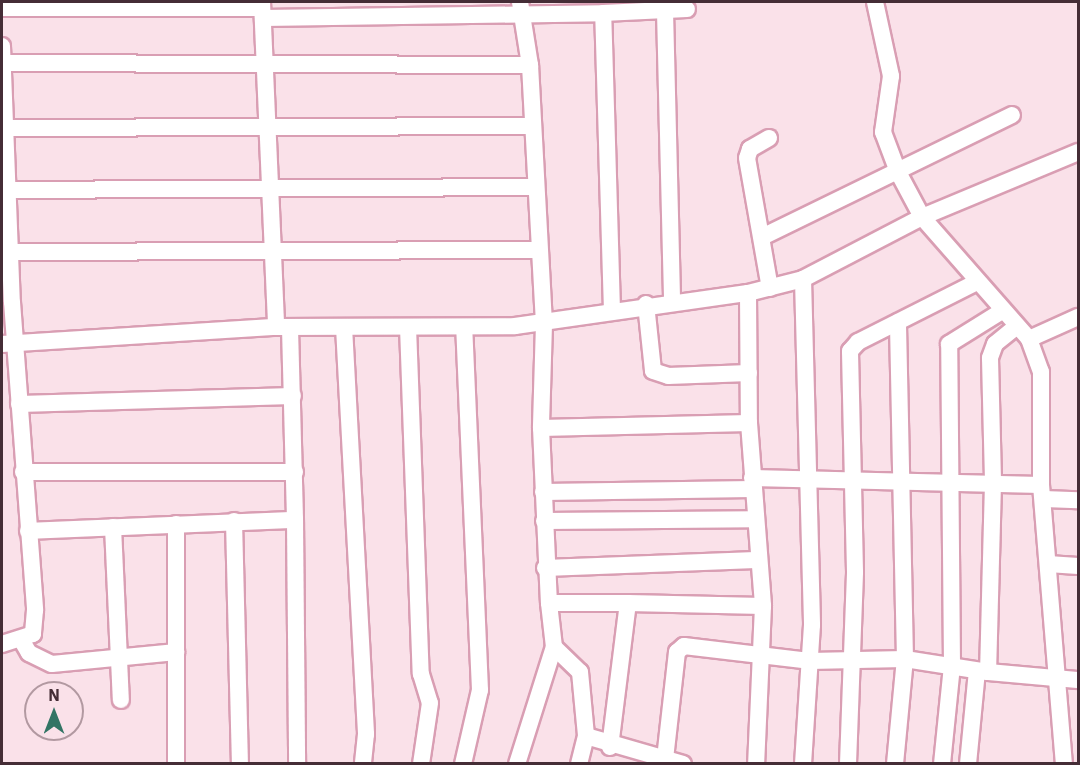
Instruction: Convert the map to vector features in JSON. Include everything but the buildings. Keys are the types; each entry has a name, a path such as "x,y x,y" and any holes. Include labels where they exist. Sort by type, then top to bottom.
{"street":[{"path":"875,2 891,76 883,132 898,172 922,217 975,283 1029,339 1044,391 1042,492 1064,764"},
{"path":"2,8 520,8 603,13 687,9"},
{"path":"517,764 554,647 545,568 541,428 544,324 536,250 530,65 520,8"},
{"path":"262,9 265,129 272,251 292,396 295,472 297,764"},
{"path":"665,10 672,300"},
{"path":"603,13 612,310"},
{"path":"2,46 9,128 11,190 8,342 19,404 35,626 22,641 2,644"},
{"path":"4,63 265,68 530,65"},
{"path":"762,237 1012,115"},
{"path":"9,128 265,129 533,126"},
{"path":"769,138 750,149 747,158 770,288"},
{"path":"8,342 283,327 464,328 544,324 672,300 748,293 802,279 922,217 1078,152"},
{"path":"11,190 268,192 533,187"},
{"path":"10,252 536,250"},
{"path":"802,279 809,661 802,764"},
{"path":"848,764 852,660 850,351 898,322 975,283"},
{"path":"748,293 749,423 756,560 763,606 756,764"},
{"path":"646,304 653,370 668,376 749,373"},
{"path":"942,764 952,665 948,484 949,344 1002,311"},
{"path":"1029,339 1078,317"},
{"path":"895,764 905,659 898,322"},
{"path":"968,764 982,671 993,483 990,358 995,344 1017,326"},
{"path":"344,327 366,734 363,764"},
{"path":"408,327 421,674 430,703 421,764"},
{"path":"463,764 480,690 464,328"},
{"path":"19,404 292,396"},
{"path":"541,428 749,423"},
{"path":"23,472 295,472"},
{"path":"543,492 752,484 804,479 948,484 993,483 1078,500"},
{"path":"544,521 754,519"},
{"path":"28,531 295,520"},
{"path":"234,521 240,764"},
{"path":"176,524 176,764"},
{"path":"113,527 121,700"},
{"path":"545,568 756,560"},
{"path":"1048,564 1078,566"},
{"path":"549,603 763,606"},
{"path":"610,747 628,603"},
{"path":"22,641 29,653 52,664 176,652"},
{"path":"554,647 580,672 586,736 579,764"},
{"path":"664,759 680,648 762,654 809,661 905,659 1058,682 1078,680"},
{"path":"586,736 644,760 664,759 683,764"}]}
